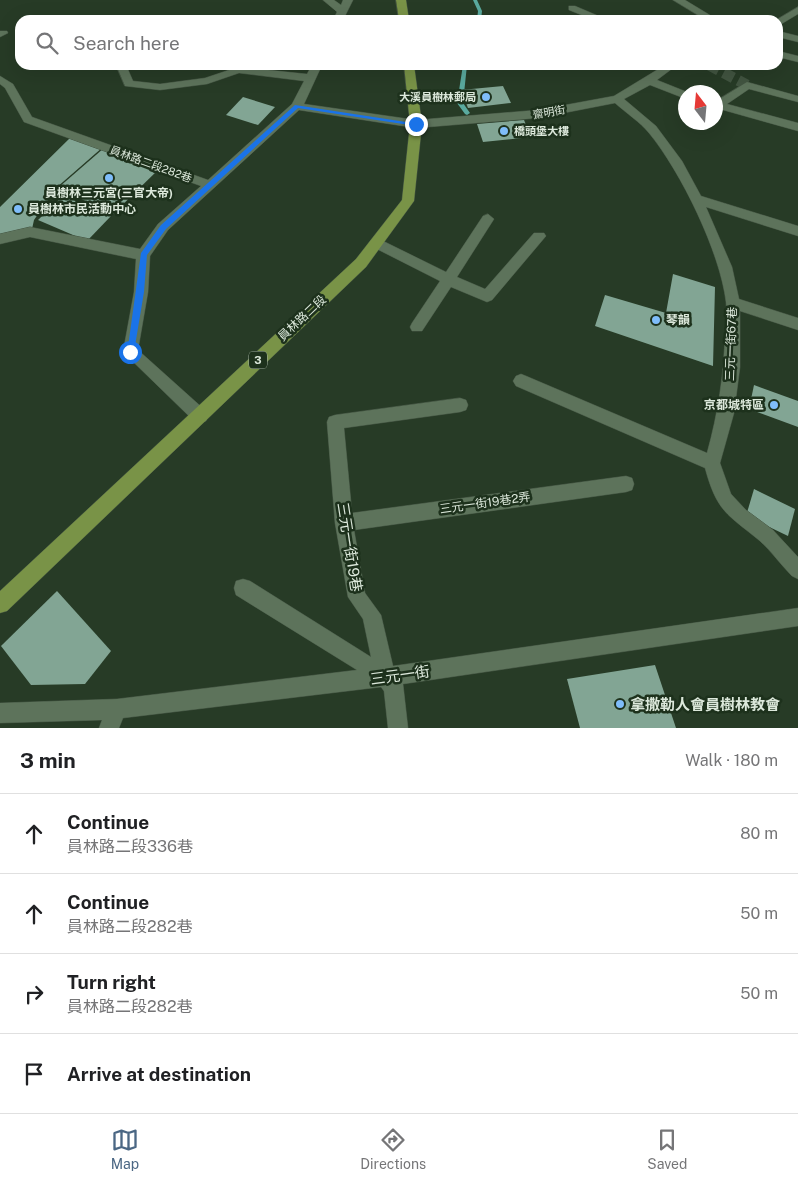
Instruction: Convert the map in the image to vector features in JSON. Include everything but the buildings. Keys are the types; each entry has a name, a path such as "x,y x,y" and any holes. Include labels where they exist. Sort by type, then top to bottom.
{"main road":[{"path":"401,0 403,15"},
{"name":"員林路二段","path":"0,604 361,263 408,201 416,124 411,70"}],"street":[{"path":"328,0 339,15"},
{"path":"340,15 348,0"},
{"path":"678,0 705,15"},
{"path":"572,8 590,15"},
{"path":"783,20 798,10"},
{"path":"783,35 798,39"},
{"path":"783,55 798,59"},
{"path":"123,70 129,84 160,87 207,81 238,70 310,78"},
{"path":"200,416 130,352 141,292 143,255 163,227 297,106 314,70"},
{"name":"齋明街","path":"416,124 538,114 617,99 665,70"},
{"name":"員林路二段282巷","path":"0,79 9,86 28,119 210,185"},
{"path":"649,81 678,93"},
{"path":"723,101 747,85 798,99"},
{"name":"三元一街67巷","path":"617,99 652,129 678,164 696,199 725,267 732,303 732,367 726,413 712,463"},
{"path":"297,106 416,124"},
{"path":"723,107 798,127"},
{"path":"696,199 798,231"},
{"path":"417,327 488,219"},
{"path":"0,239 30,232 143,255"},
{"path":"376,243 449,280 487,296 539,236"},
{"path":"732,303 798,324"},
{"path":"521,381 712,463 726,500 740,516 768,536 798,570"},
{"name":"三元一街19巷","path":"398,728 394,687 386,677 372,615 357,597 344,523 336,422 460,405"},
{"name":"三元一街19巷2弄","path":"344,523 626,484"},
{"path":"243,588 386,677"},
{"name":"三元一街","path":"0,713 117,709 386,677 798,617"},
{"path":"109,728 117,709"}],"waterway":[{"path":"475,0 480,11 480,15"},
{"path":"464,70 460,103 467,113"}],"tunnel":[{"path":"718,70 747,85"}],"place":[{"name":"大溪員樹林郵局","path":"486,97"},
{"name":"橋頭堡大樓","path":"504,131"},
{"name":"員樹林三元宮(三官大帝)","path":"109,178"},
{"name":"員樹林市民活動中心","path":"18,209"},
{"name":"琴韻","path":"656,320"},
{"name":"京都城特區","path":"774,405"},
{"name":"拿撒勒人會員樹林教會","path":"620,704"}],"route":[{"path":"130,352 141,292 143,255 163,227 297,106 416,124"}]}
